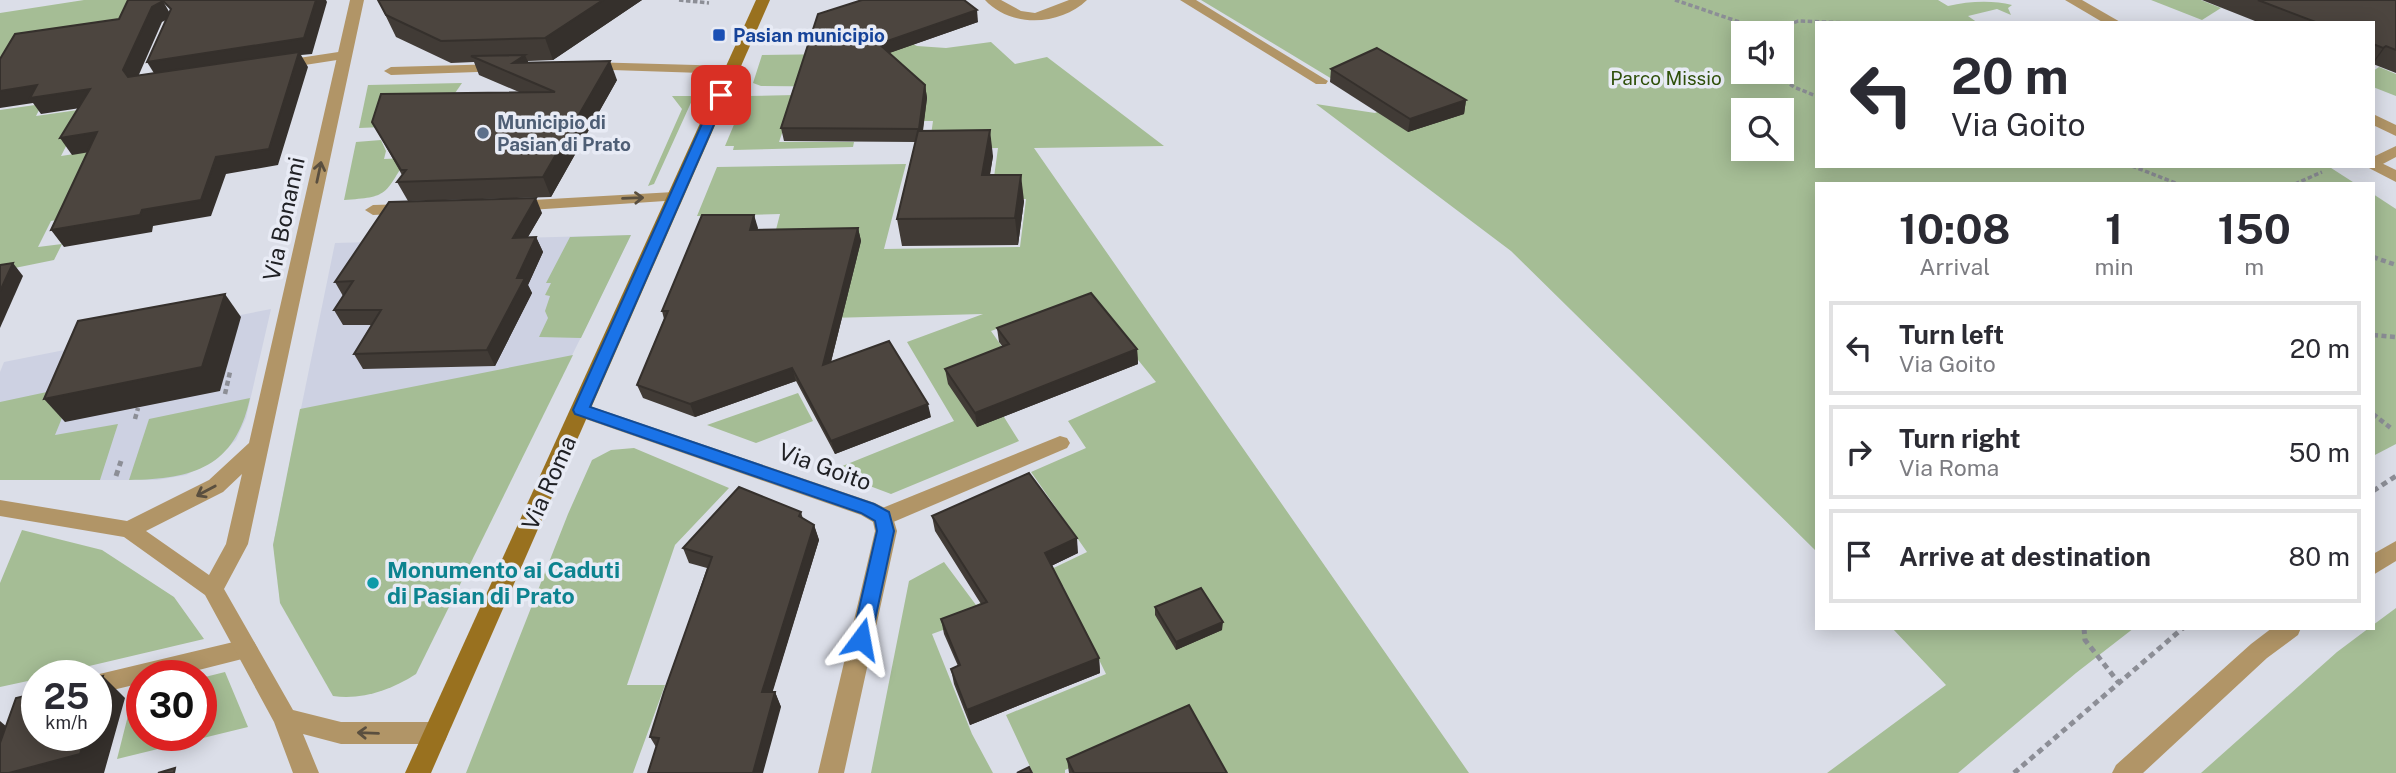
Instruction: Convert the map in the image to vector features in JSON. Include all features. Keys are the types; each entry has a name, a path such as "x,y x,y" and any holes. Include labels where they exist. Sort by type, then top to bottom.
{"main road":[{"name":"Via Roma","path":"418,773 763,0"}],"street":[{"name":"Via Bonanni","path":"213,589 237,544 357,0"},
{"path":"992,0 1013,16 1029,18 1044,16 1080,0"},
{"path":"1187,0 1321,81"},
{"path":"2072,0 2111,21"},
{"path":"261,68 345,55"},
{"path":"570,66 732,70"},
{"path":"391,71 515,68"},
{"path":"2375,120 2396,131"},
{"path":"2375,162 2396,150"},
{"path":"2375,164 2396,177"},
{"path":"501,206 674,197"},
{"path":"373,210 424,208"},
{"name":"Via Goito","path":"581,410 868,509 883,517 886,531 831,773"},
{"path":"883,517 1060,443"},
{"path":"129,530 216,486 258,447"},
{"path":"0,508 129,530 213,589 285,719 306,773"},
{"path":"2375,565 2396,550"},
{"path":"2125,773 2259,651 2287,630"},
{"path":"112,680 246,649"},
{"path":"285,719 341,733 436,733"}],"path":[{"path":"679,0 709,3"},
{"path":"1675,0 1737,21"},
{"path":"1794,22 1823,21"},
{"path":"1790,84 1815,96"},
{"path":"2137,168 2173,182"},
{"path":"2300,182 2322,172"},
{"path":"2375,258 2396,265"},
{"path":"2375,335 2396,337"},
{"path":"225,394 230,372"},
{"path":"135,419 138,408"},
{"path":"2375,416 2392,429"},
{"path":"116,476 121,461"},
{"path":"2375,490 2396,476"},
{"path":"2084,630 2085,640 2119,683"},
{"path":"2014,773 2181,630"}],"shaded area":[{"path":"631,235 509,484 273,545 335,243"},
{"path":"271,309 246,418 236,440 215,460 186,475 157,480 0,480 0,372 4,362"}],"green space":[{"path":"84,0 137,0 151,10 0,86 0,13"},
{"name":"Parco Missio","path":"1201,0 1938,0 1948,6 1981,2 2005,3 2012,5 2008,8 2011,15 1997,9 1968,16 1975,21 1815,21 1815,168 2331,168 2353,182 1815,182 1815,550 1511,251 1316,104 1375,113 1426,90 1332,79"},
{"path":"2151,0 2201,0 2221,8 2202,20"},
{"path":"895,35 917,46 946,48 991,42 1015,64 1047,57 1164,146 1034,148 1469,773 1223,773 1191,715 1065,770 1065,773 1033,773 1006,715 1106,674 1063,586 932,634 972,734 993,773 871,773 909,581 944,562 976,605 1087,552 1031,472 1086,448 1068,421 1156,382 1086,296 991,331 1036,395 999,409 1019,441 891,494 830,471 954,421 907,342 983,314 753,320 780,214 697,216 717,167 906,164 884,249 1020,247 1026,199 991,199 998,148 929,149 933,121 873,121 879,87 761,86 753,83 762,55 838,54 865,42"},
{"path":"2379,67 2396,74 2396,96 2375,88 2375,70"},
{"path":"462,83 444,109 383,127 359,128 368,85"},
{"path":"795,95 779,142 854,142 853,147 733,150 734,146 725,146 746,96"},
{"path":"672,96 694,96 654,184 648,186 682,109"},
{"path":"42,104 36,116 85,109 61,156 120,147 74,217 51,221 38,247 62,244 54,260 0,271 0,110"},
{"path":"381,140 386,151 384,159 407,158 394,180 378,195 344,200 356,142"},
{"path":"2375,195 2396,209 2396,444 2375,455"},
{"path":"631,235 581,338 539,337 548,318 545,311 550,296 545,295 551,283 546,283 570,237"},
{"path":"573,355 416,674 397,685 366,695 333,696 280,603 273,545 300,409"},
{"path":"75,386 55,435 118,424 100,480 0,480 0,402"},
{"path":"798,393 813,421 756,443 707,425"},
{"path":"250,398 234,440 222,454 208,464 192,472 173,476 129,480 149,419"},
{"path":"634,448 729,488 675,545 627,685 665,685 633,773 466,773 592,460 611,450"},
{"path":"22,530 102,550 174,597 204,639 112,661 21,660 21,682 0,687 0,583"},
{"path":"2396,608 2396,773 2201,773 2337,652 2366,630 2375,630 2375,624"},
{"path":"1894,630 2131,630 1958,773 1827,773 1946,685"},
{"path":"225,672 248,727 217,735 217,674"},
{"path":"126,724 126,751 150,751 117,759"}],"building":[{"path":"128,0 316,0 304,38 147,62 171,9 163,1 152,7 123,70 128,77 299,52 269,149 216,157 201,200 142,210 140,215 51,230 97,132 60,138 90,89 30,98 37,85 0,91 0,59 15,34 119,19"},
{"path":"378,0 603,0 545,38 441,41 386,15"},
{"path":"862,0 964,0 977,10 879,44 925,85 919,129 781,128 818,14"},
{"path":"2258,0 2396,0 2396,50 2375,45 2375,21 2313,21"},
{"path":"1377,48 1466,100 1410,119 1331,69"},
{"name":"Municipio di Pasian di Prato","path":"525,55 513,63 610,61 543,177 397,182 406,170 401,170 372,122 381,94 555,92 471,56"},
{"path":"990,130 982,175 1021,175 1015,218 897,219 918,131"},
{"path":"536,198 513,238 536,237 517,278 525,278 487,350 354,354 381,310 334,310 353,281 335,282 389,202"},
{"path":"702,215 754,215 750,230 858,228 823,365 889,341 928,404 831,441 792,368 690,404 637,385 668,311 662,311"},
{"path":"13,263 0,291 0,265"},
{"path":"1091,293 1137,349 975,413 945,369 1009,344 997,328"},
{"path":"225,294 202,367 44,399 78,321"},
{"path":"1029,473 1077,538 1045,553 1099,658 967,710 951,669 960,665 941,619 987,602 932,516"},
{"path":"739,487 801,512 799,516 814,525 762,692 775,692 753,773 648,773 659,738 650,737 712,557 683,548"},
{"path":"1201,588 1223,622 1176,642 1155,607"},
{"path":"21,697 21,751 81,751 80,754 0,773 0,743 16,698"},
{"path":"1189,705 1227,773 1074,773 1067,759"},
{"path":"1029,767 1032,773 1017,773"},
{"path":"175,768 174,773 158,773"}],"place":[{"name":"Pasian municipio","path":"719,35"},
{"name":"Municipio di Pasian di Prato","path":"483,133"},
{"name":"Monumento ai Caduti di Pasian di Prato","path":"373,583"}],"route":[{"path":"721,95 581,410 868,509 883,517 886,531 861,639"}]}
